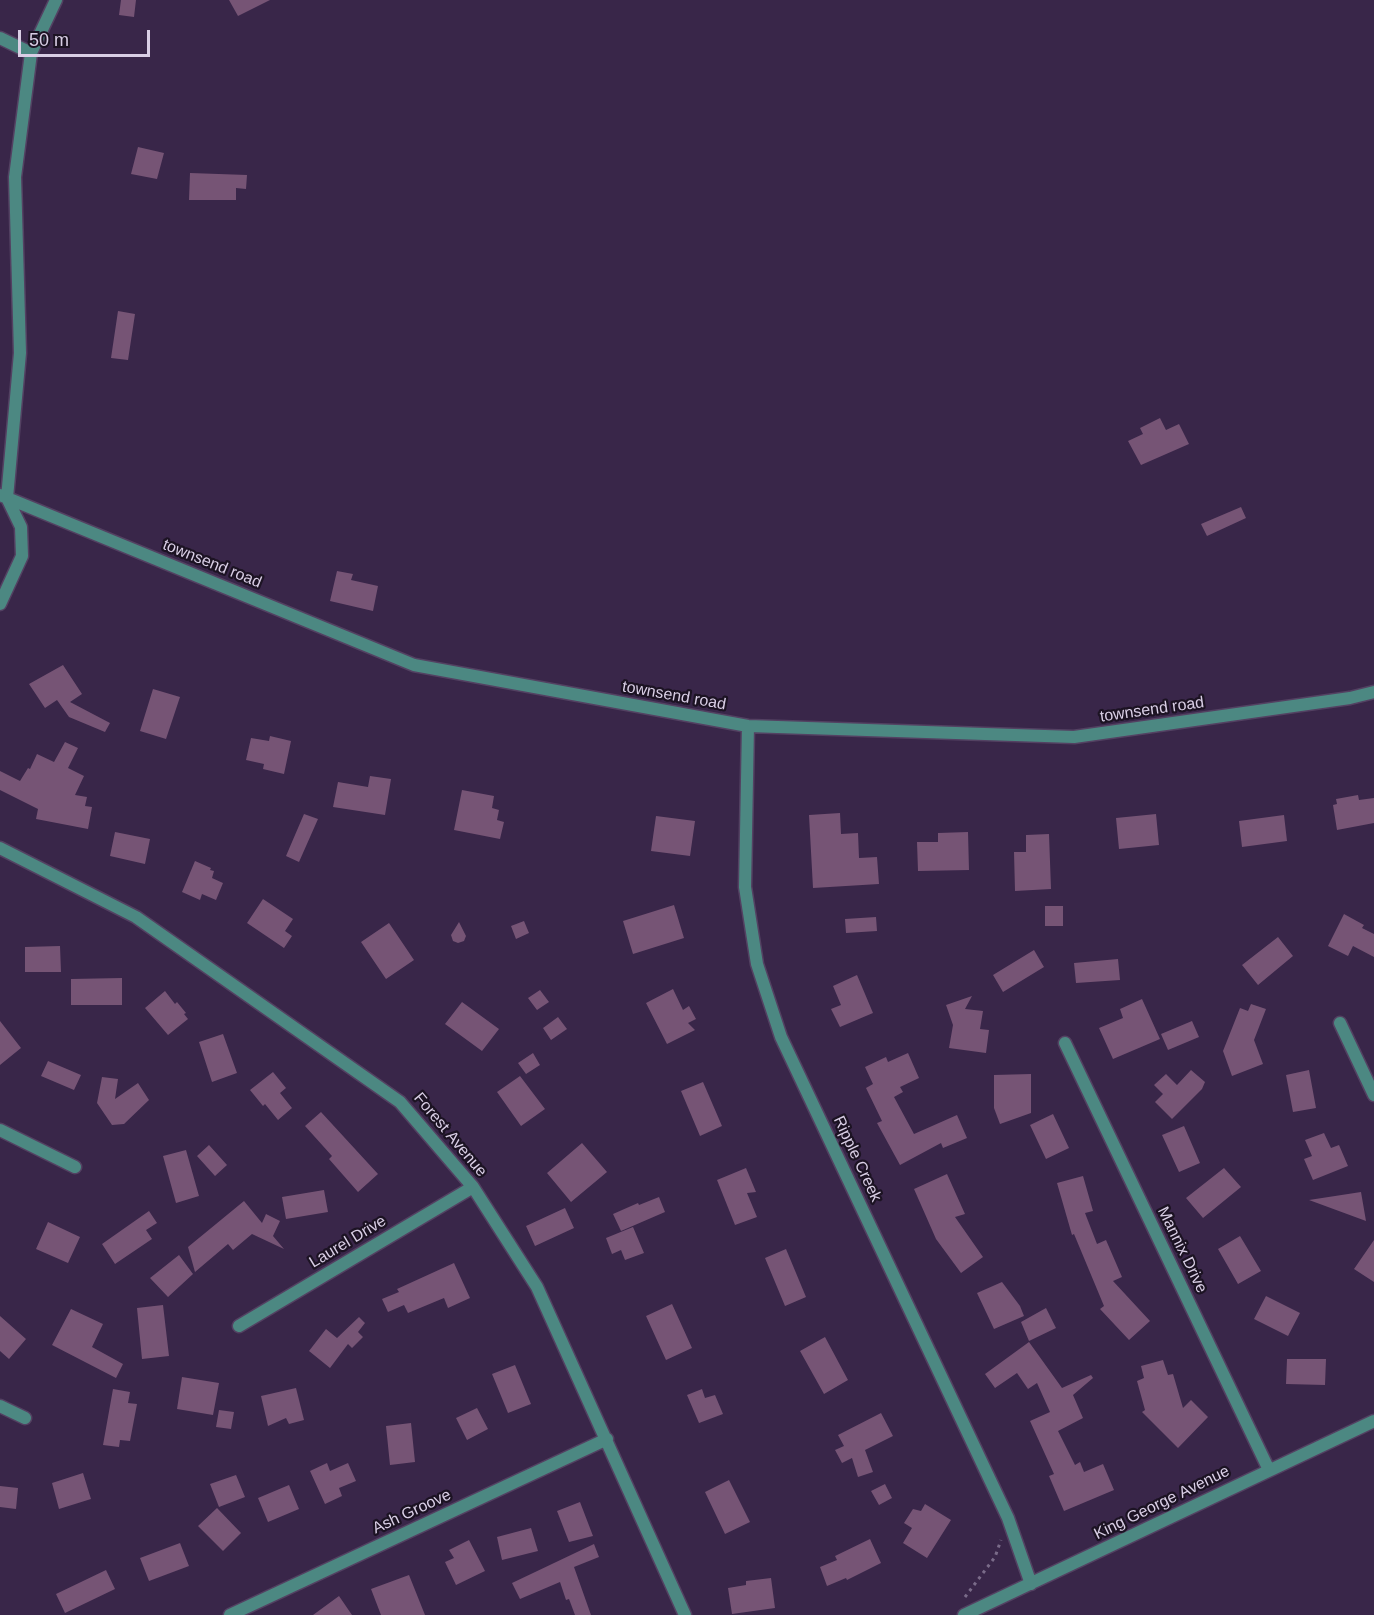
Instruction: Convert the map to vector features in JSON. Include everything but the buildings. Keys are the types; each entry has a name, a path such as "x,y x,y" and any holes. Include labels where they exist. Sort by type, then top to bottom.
{"street":[{"path":"0,604 22,556 21,527 3,496 20,353 15,177 31,53 56,0"},
{"path":"0,38 31,53"},
{"name":"townsend road","path":"3,496 414,665 748,726 1074,737 1350,698 1374,692"},
{"name":"Ripple Creek","path":"748,726 745,887 757,963 781,1037 1008,1518 1031,1584"},
{"name":"Forest Avenue","path":"0,848 136,917 400,1102 473,1187 537,1287 684,1615"},
{"path":"1340,1023 1374,1095"},
{"name":"Mannix Drive","path":"1065,1043 1269,1470"},
{"path":"0,1130 75,1167"},
{"name":"Laurel Drive","path":"239,1326 473,1187"},
{"path":"0,1406 24,1418"},
{"name":"King George Avenue","path":"962,1610 1031,1584 1374,1421"},
{"name":"Ash Groove","path":"230,1615 607,1439"}],"path":[{"path":"962,1610 995,1557 1008,1518"}]}
